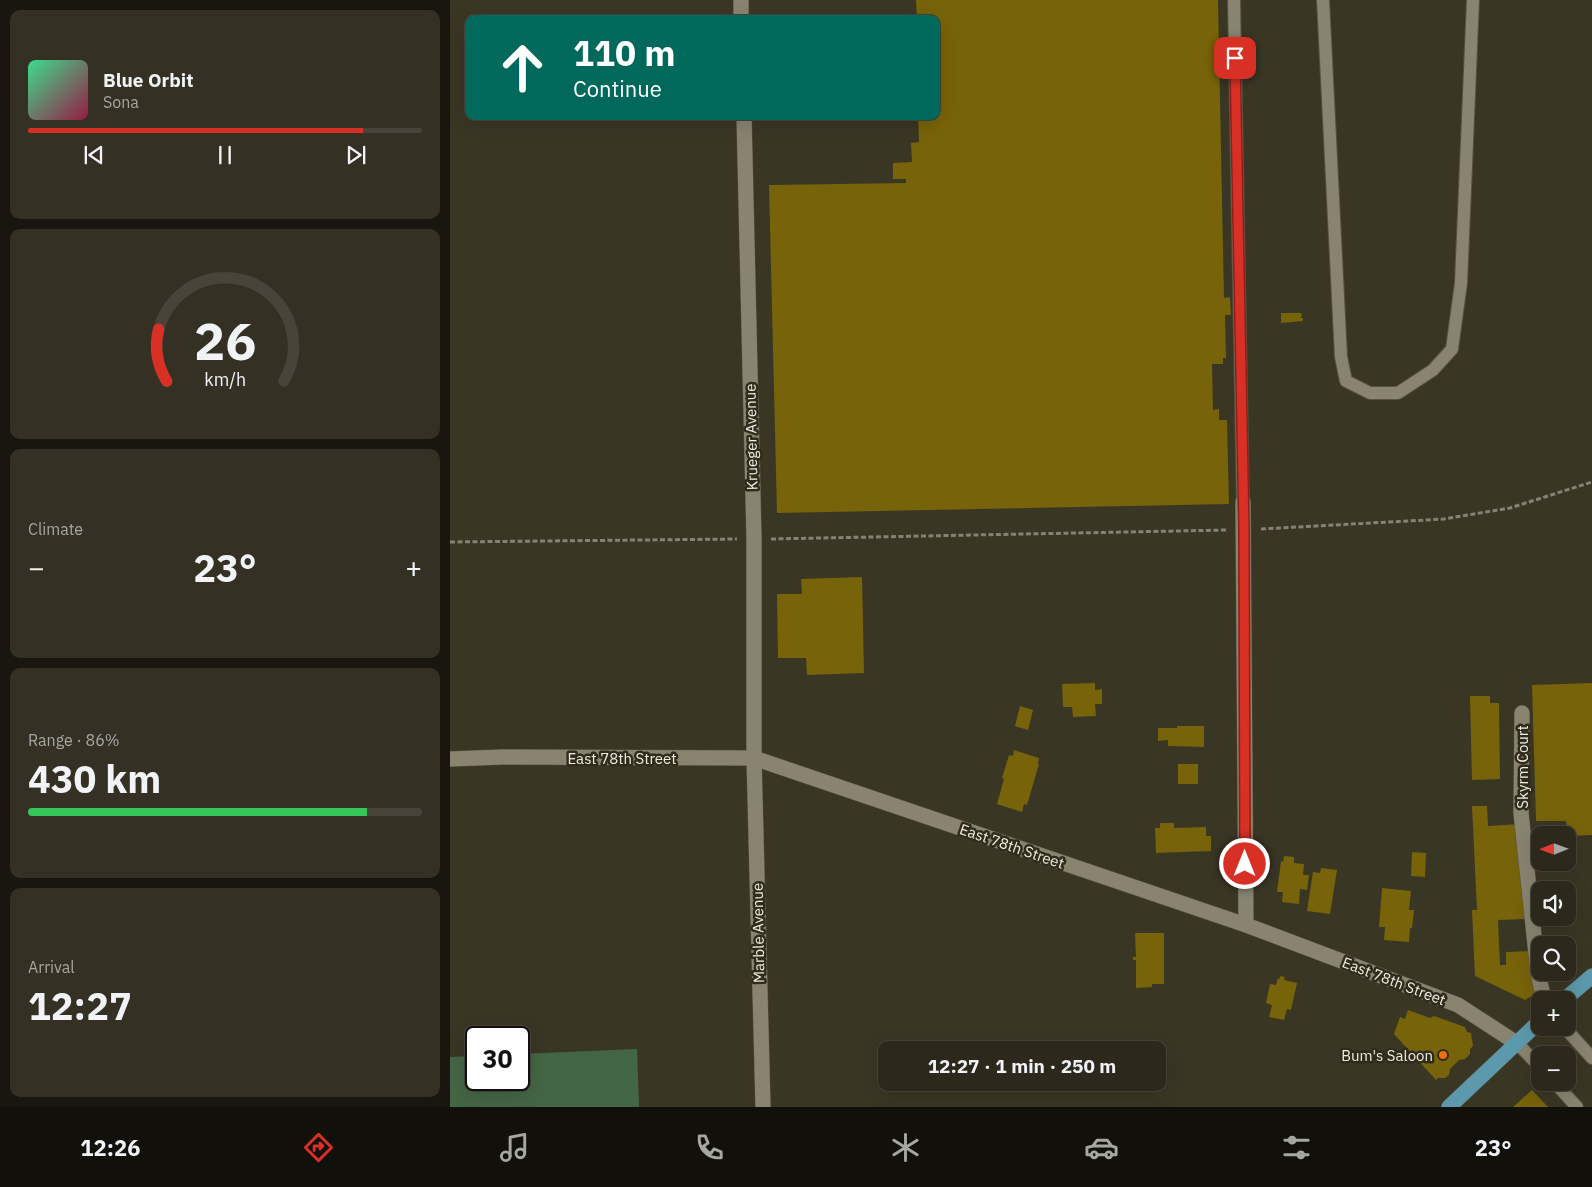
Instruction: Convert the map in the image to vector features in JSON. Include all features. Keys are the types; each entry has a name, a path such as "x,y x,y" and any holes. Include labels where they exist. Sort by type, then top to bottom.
{"main road":[{"path":"1574,991 1592,976"},
{"path":"1449,1107 1531,1030"}],"street":[{"path":"741,0 741,15"},
{"name":"Krueger Avenue","path":"744,120 754,549 754,758"},
{"path":"1243,502 1246,925"},
{"name":"Skyrm Court","path":"1522,712 1521,813 1538,973 1542,991"},
{"name":"East 78th Street","path":"450,759 754,758 1246,925 1458,1005 1518,1044"},
{"name":"Marble Avenue","path":"754,758 763,1107"}],"lane":[{"path":"1234,0 1243,502"},
{"path":"1323,0 1341,356 1346,381 1370,393 1398,393 1433,370 1452,349 1461,283 1473,0"},
{"path":"1573,1036 1592,1058"},
{"name":"East 78th Street","path":"1518,1044 1531,1058"},
{"path":"1562,1091 1577,1107"}],"path":[{"path":"1258,529 1444,519 1510,508 1592,482"},
{"path":"769,539 1233,530"},
{"path":"450,542 739,539"}],"green space":[{"path":"637,1049 639,1107 450,1107 450,1057 465,1056 465,1091 530,1091 530,1054"}],"building":[{"path":"916,0 1218,0 1224,298 1230,297 1231,315 1225,315 1226,358 1223,358 1223,364 1212,364 1213,410 1219,409 1219,420 1227,420 1229,504 777,513 769,185 906,183 906,179 893,179 893,163 912,162 911,143 919,142 918,120 940,120 940,15 917,15"},
{"path":"1281,313 1301,313 1303,321 1281,323"},
{"path":"862,577 864,673 807,675 806,658 778,658 777,594 802,594 801,579"},
{"path":"1095,683 1095,690 1102,689 1102,704 1095,704 1096,716 1073,717 1072,707 1063,707 1062,684"},
{"path":"1592,683 1592,835 1576,836 1576,826 1567,826 1566,821 1536,821 1532,685"},
{"path":"1470,696 1490,696 1490,703 1499,703 1500,779 1472,780"},
{"path":"1020,706 1033,710 1028,730 1015,726"},
{"path":"1177,726 1204,726 1204,747 1168,746 1168,740 1158,741 1158,728 1177,728"},
{"path":"1014,750 1039,758 1027,805 1024,804 1022,812 997,804 1009,755 1013,756"},
{"path":"1178,764 1198,764 1198,784 1178,784"},
{"path":"1472,806 1487,806 1488,826 1520,824 1525,919 1498,920 1500,965 1506,965 1506,952 1531,951 1531,981 1534,981 1535,991 1531,991 1531,996 1525,1000 1475,976 1472,910 1477,910"},
{"path":"1160,823 1174,823 1174,828 1206,827 1206,836 1211,836 1211,851 1156,853 1155,828 1160,828"},
{"path":"1412,852 1426,853 1425,877 1411,876"},
{"path":"1284,856 1294,857 1294,863 1304,864 1303,875 1309,875 1307,890 1300,889 1299,904 1282,902 1283,892 1277,892 1281,861 1283,862"},
{"path":"1321,868 1337,870 1330,914 1307,911 1313,872 1320,873"},
{"path":"1382,888 1411,891 1409,910 1414,910 1409,942 1384,940 1385,927 1379,927"},
{"path":"1135,933 1164,933 1164,984 1152,984 1152,987 1136,988 1136,960 1133,960 1133,957 1136,957"},
{"path":"1280,976 1285,977 1284,980 1297,983 1291,1010 1287,1009 1284,1020 1269,1017 1272,1005 1266,1003 1270,984 1276,985"},
{"path":"1408,1010 1430,1018 1434,1016 1465,1027 1467,1032 1471,1033 1473,1046 1470,1049 1470,1054 1465,1059 1459,1060 1450,1069 1449,1075 1445,1078 1438,1078 1436,1080 1394,1034 1400,1017 1405,1019"},
{"path":"1531,1091 1548,1107 1513,1107"}],"place":[{"name":"Bum's Saloon","path":"1443,1055"}],"route":[{"path":"1235,58 1244,530 1245,864"}]}
